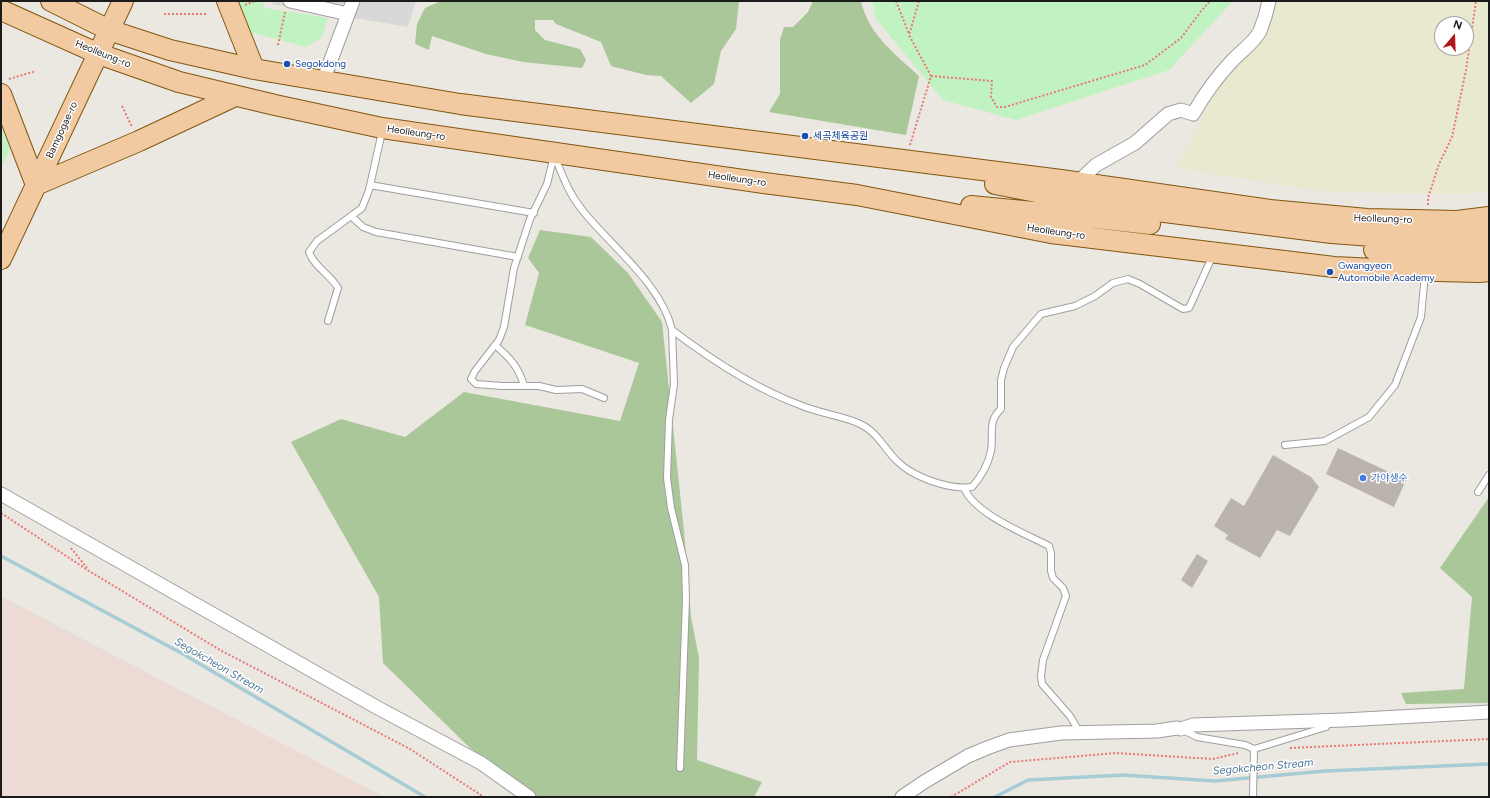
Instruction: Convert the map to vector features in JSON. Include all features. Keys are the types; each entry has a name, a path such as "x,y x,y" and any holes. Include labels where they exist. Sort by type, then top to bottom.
{"main road":[{"name":"Heolleung-ro","path":"51,1 109,30 170,50 254,69 460,104 1078,182 1270,210 1367,219 1457,221 1489,217"},
{"name":"Bamgogae-ro","path":"2,256 123,1"},
{"path":"236,3 254,69"},
{"name":"Heolleung-ro","path":"1,10 98,54 179,82 235,96 382,128 554,154 857,195 1051,233 1334,267 1479,272 1487,253"},
{"path":"5,87 36,184 139,140 235,96"},
{"path":"848,154 1093,203 1332,233 1399,238 1487,253"},
{"path":"857,195 1096,218 1332,247 1405,252 1487,253"}],"street":[{"path":"323,81 353,1"},
{"path":"1078,182 1096,165 1135,143 1168,114 1181,110 1193,114 1202,97 1212,84 1260,32 1269,1"},
{"path":"288,4 348,14"},
{"path":"1,494 378,708 481,763 529,797"},
{"path":"902,797 968,756 1009,740 1061,733 1157,731 1177,728 1181,729 1193,725 1330,721 1489,712"}],"lane":[{"path":"328,321 338,288 334,281 311,260 308,252 317,241 362,208 370,185 382,128"},
{"path":"554,154 547,184 530,220 514,268 504,327 499,340 475,371 471,379 476,384 539,386 556,390 582,389 604,398"},
{"path":"554,154 566,188 582,210 646,281 661,302 672,330 674,384 668,420 667,478 671,508 685,565 686,599 680,768"},
{"path":"370,185 534,213"},
{"path":"351,216 363,227 376,232 518,257"},
{"path":"672,330 709,356 781,397 818,412 858,422 870,430 882,442 896,460 906,468 924,478 947,485 964,488 972,487 986,466 991,451 992,421 1001,409 1001,380 1004,368 1013,347 1041,314 1075,306 1095,296 1113,284 1128,279 1140,284 1183,309 1189,308 1214,252"},
{"path":"1285,445 1325,441 1369,417 1395,385 1421,317 1425,270"},
{"path":"495,345 509,357 521,374 524,386"},
{"path":"1478,492 1489,475"},
{"path":"964,488 967,494 982,509 1000,521 1049,546 1053,578 1063,588 1066,596 1043,660 1041,676 1042,684 1070,716 1080,733"},
{"path":"1254,752 1326,727 1330,721"},
{"path":"1181,729 1197,737 1244,745 1254,752"},
{"path":"1253,794 1254,752"}],"path":[{"path":"236,3 255,1"},
{"path":"896,1 909,36 931,76 906,160"},
{"path":"909,36 919,1"},
{"path":"931,76 992,81 991,97 998,107 1005,107 1145,65 1181,38 1210,1"},
{"path":"1428,220 1428,198 1440,164 1452,137 1459,106 1476,1"},
{"path":"278,45 288,4"},
{"path":"164,14 207,14"},
{"path":"5,87 36,71"},
{"path":"122,106 134,132"},
{"path":"1,514 89,571 220,650 410,749 484,797"},
{"path":"1285,748 1489,739"},
{"path":"951,797 1010,762 1116,753 1214,759 1254,752"}],"shaded area":[{"path":"271,1 416,1 408,27 272,4"},
{"path":"1,596 384,797 1,797"}],"green space":[{"path":"234,1 262,1 265,8 328,18 322,37 306,47 247,31"},
{"path":"441,1 739,1 736,29 721,51 714,84 691,103 661,76 646,75 611,66 601,42 556,24 553,20 535,20 535,30 545,40 580,49 586,60 582,68 523,62 486,54 432,36 429,50 415,44 417,24 425,8"},
{"path":"813,1 861,1 870,24 876,33 892,51 919,76 906,135 769,112 780,94 780,40 784,27 793,27 808,12"},
{"path":"872,1 1233,1 1169,70 1016,120 943,100 876,19"},
{"path":"1274,1 1489,1 1489,192 1454,194 1325,192 1176,168 1217,88 1266,31"},
{"path":"1,125 10,149 1,168"},
{"path":"540,230 591,237 628,273 662,322 684,531 691,617 699,658 697,760 762,782 754,797 537,797 470,748 383,663 379,597 291,442 341,419 405,437 464,392 620,421 639,363 525,325 539,273 528,258"},
{"path":"1489,497 1489,703 1406,704 1401,693 1464,689 1472,597 1440,568"}],"building":[{"path":"1338,448 1406,480 1394,507 1326,474"},
{"path":"1273,455 1311,477 1319,487 1290,536 1277,530 1260,558 1225,539 1228,535 1214,526 1231,498 1244,506"},
{"path":"1197,554 1208,561 1192,588 1181,580"}],"waterway":[{"name":"Segokcheon Stream","path":"1,556 183,654 425,797"},
{"name":"Segokcheon Stream","path":"995,797 1028,780 1123,775 1215,781 1325,771 1489,764"}],"place":[{"name":"Segokdong","path":"287,64"},
{"name":"세곡체육공원","path":"805,136"},
{"name":"Gwangyeon Automobile Academy","path":"1330,272"},
{"name":"가야생수","path":"1363,478"}]}
